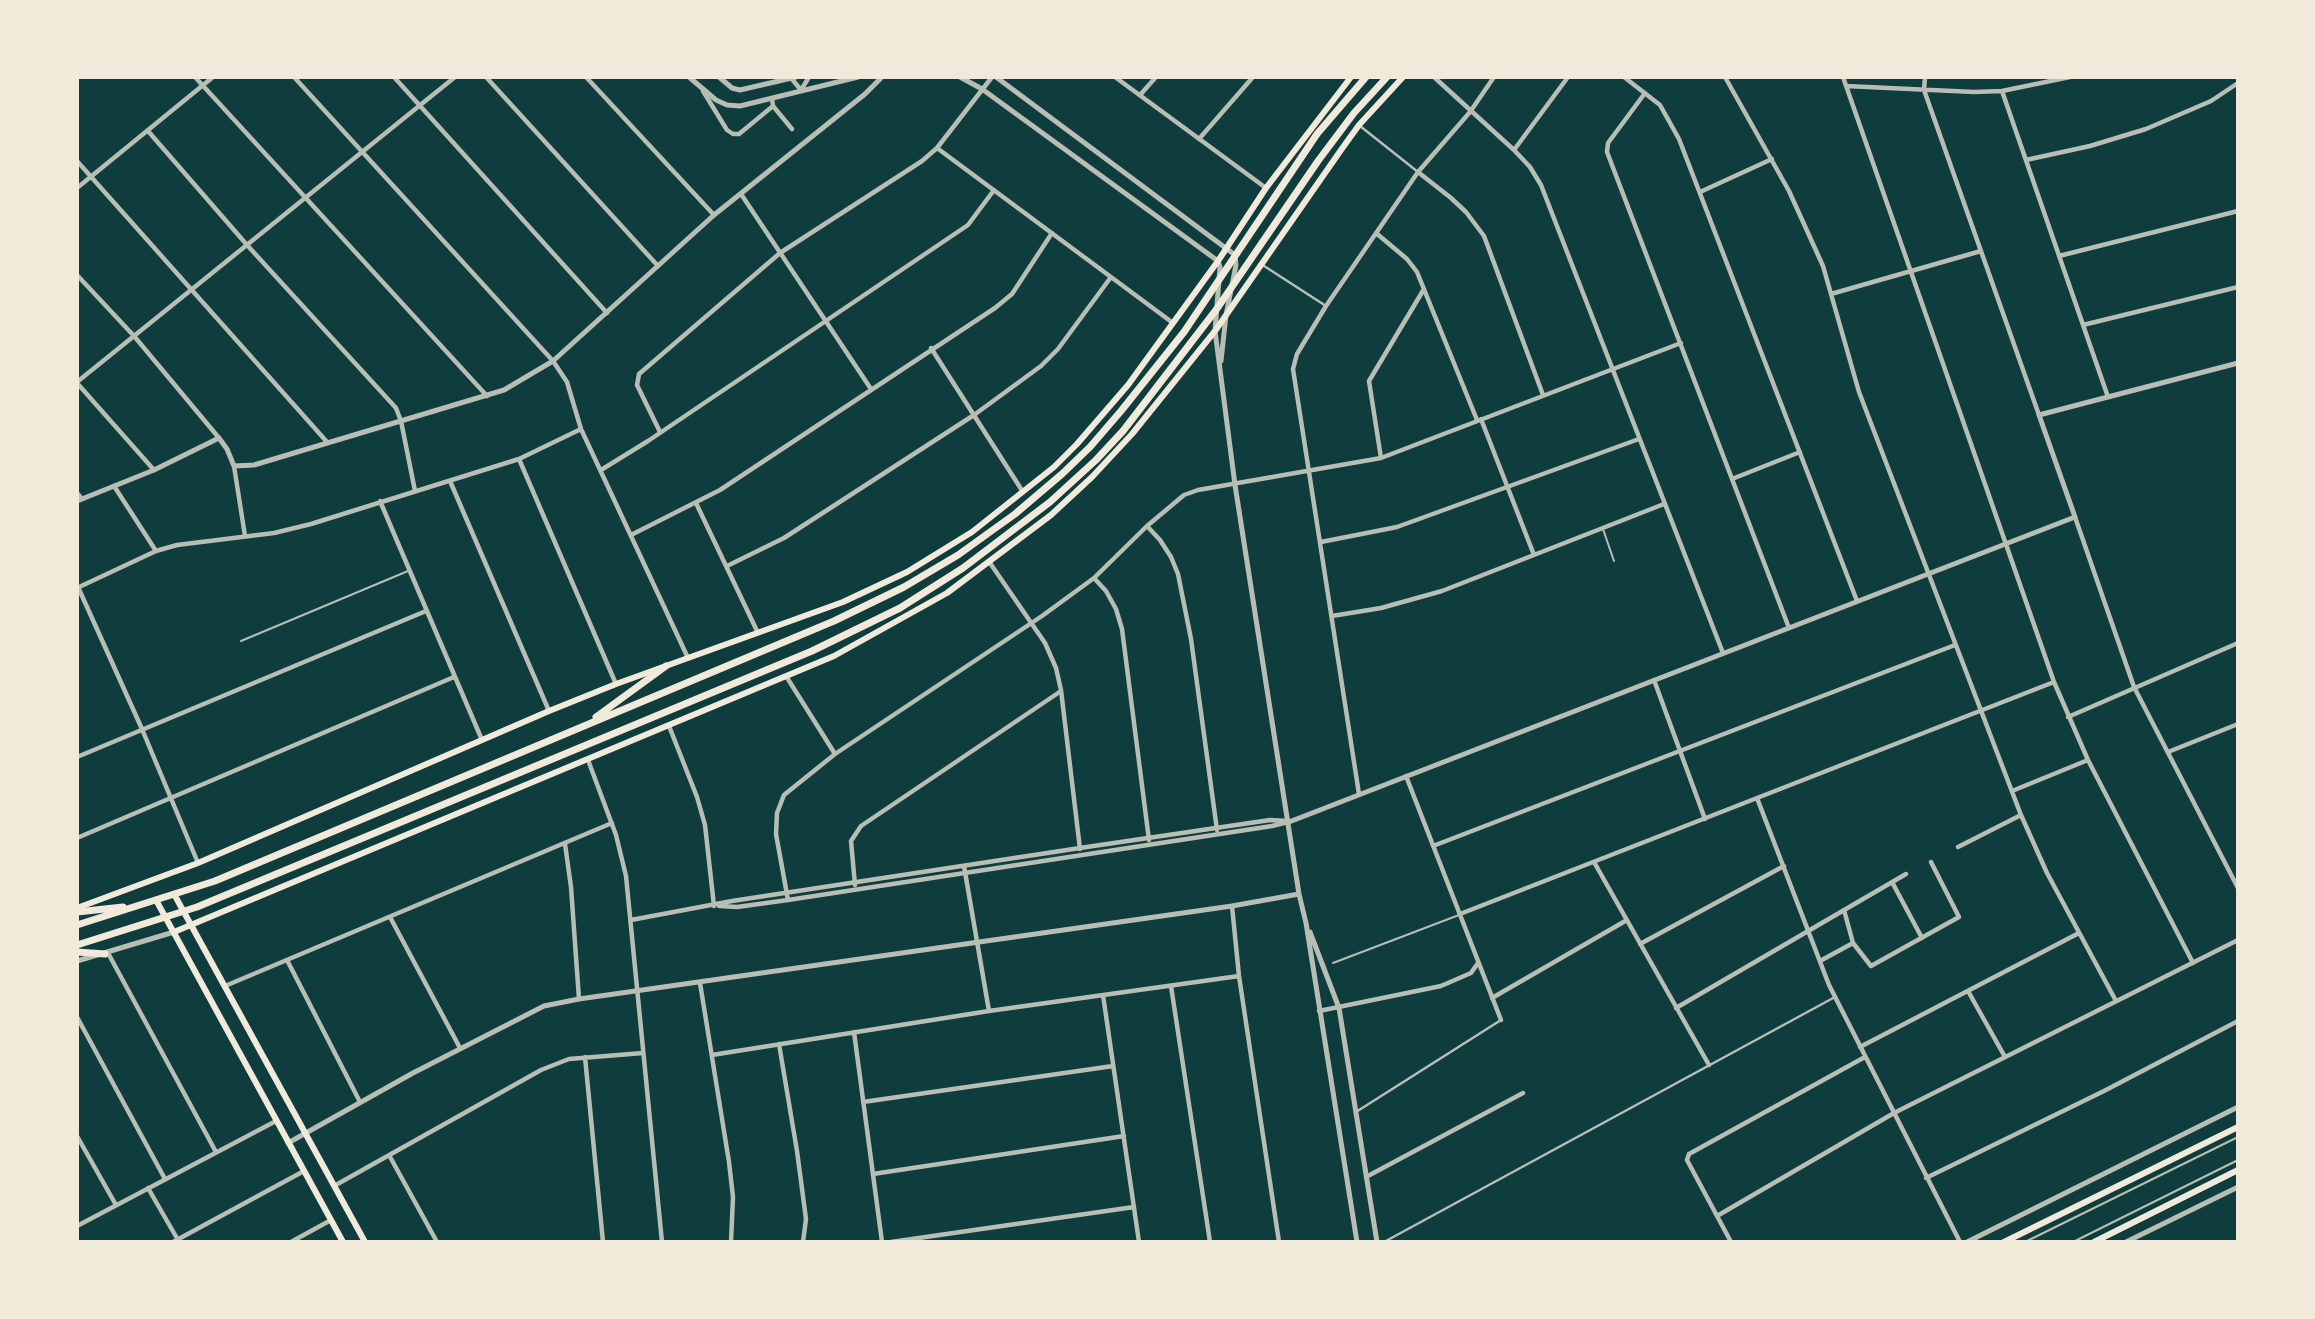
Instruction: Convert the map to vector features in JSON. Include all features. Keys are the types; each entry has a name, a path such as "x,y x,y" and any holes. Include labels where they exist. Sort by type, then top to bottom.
{"highway":[{"path":"77,925 215,881 858,611 925,576 985,537 1039,494 1090,447 1176,342 1236,258 1317,134 1366,77"},
{"path":"77,946 184,912 812,651 911,601 963,568 1007,537 1096,460 1149,399 1231,289 1318,161 1354,113 1387,77"},
{"path":"584,726 666,666"},
{"path":"77,910 141,905"},
{"path":"77,952 106,954"}],"main road":[{"path":"77,910 198,863 616,684 843,602 907,572 972,532 1024,493 1077,444 1128,385 1218,261 1266,188 1351,77"},
{"path":"174,932 834,656 927,605 990,563 1051,515 1099,470 1150,414 1215,331 1359,125 1403,77"},
{"path":"174,894 365,1242"},
{"path":"156,900 343,1242"},
{"path":"2004,1242 2238,1127"},
{"path":"2094,1242 2238,1170"}],"street":[{"path":"195,77 488,396"},
{"path":"77,188 214,77"},
{"path":"294,77 553,361 567,382 581,429 688,658"},
{"path":"394,77 607,313"},
{"path":"154,470 77,383 455,77"},
{"path":"486,77 658,266"},
{"path":"586,77 715,215"},
{"path":"689,77 702,90 727,130 733,134 739,135 772,103"},
{"path":"719,77 732,88 740,90 793,77 801,90"},
{"path":"801,90 809,77"},
{"path":"702,90 727,105 740,106 772,103 801,90 858,77"},
{"path":"234,466 254,466 488,396 504,390 553,361 715,215 882,77"},
{"path":"960,77 982,89 1218,261 1220,281 1215,331 1235,485 1357,1242"},
{"path":"660,432 637,385 639,374 780,253 937,148 994,77 1236,258 1219,372"},
{"path":"1115,77 1266,188"},
{"path":"1140,95 1156,77"},
{"path":"1199,139 1253,77"},
{"path":"1434,77 1514,150 1530,167 1541,185 1723,653"},
{"path":"1359,794 1293,369 1297,354 1326,306 1376,233 1418,172 1470,112 1494,77"},
{"path":"1514,150 1568,77"},
{"path":"1624,77 1660,105 1668,118 1700,192 1857,601"},
{"path":"1843,77 2054,682 2088,760 2193,963"},
{"path":"1925,77 1924,90 2134,687 2238,888"},
{"path":"1846,86 1964,92 2001,91 2070,77"},
{"path":"1728,78 1772,159 1823,266 1859,392 2021,815 2047,873 2116,1001"},
{"path":"2026,160 2090,146 2155,125 2211,101 2238,83"},
{"path":"2001,91 2108,397"},
{"path":"1645,93 1608,143 1607,152 1789,628"},
{"path":"772,103 792,130"},
{"path":"1359,125 1459,205 1484,236 1543,395"},
{"path":"148,131 247,245 396,408 415,491"},
{"path":"937,148 1174,323"},
{"path":"1700,192 1772,159"},
{"path":"77,161 327,442"},
{"path":"601,470 968,225 994,190"},
{"path":"741,194 871,389"},
{"path":"2059,256 2238,211"},
{"path":"631,535 720,490 1006,300 1052,233"},
{"path":"1376,233 1408,259 1417,272 1534,555"},
{"path":"1831,294 1981,251"},
{"path":"1261,264 1326,306"},
{"path":"77,275 134,337 227,449 234,466 245,536"},
{"path":"727,566 784,538 974,415 1050,358 1111,277"},
{"path":"2083,325 2238,286"},
{"path":"1381,458 1369,381 1424,289"},
{"path":"788,897 776,834 777,813 784,795 835,754 1094,578 1147,526 1184,495 1198,490 1381,458 1681,343"},
{"path":"931,348 1024,493"},
{"path":"2039,415 2238,363"},
{"path":"198,863 78,587 156,551 177,545 274,533 311,524 519,459 581,429"},
{"path":"77,493 80,500 154,470 219,438"},
{"path":"1321,542 1397,527 1639,439"},
{"path":"1732,479 1800,452"},
{"path":"519,459 616,684"},
{"path":"450,481 549,711"},
{"path":"114,486 156,551"},
{"path":"380,501 482,740"},
{"path":"696,503 759,634"},
{"path":"1332,616 1381,608 1442,591 1664,504"},
{"path":"855,886 965,873 1080,856 1217,831 1289,822 2074,517"},
{"path":"1147,526 1160,540 1178,573 1191,639 1217,831"},
{"path":"990,563 1045,643 1056,668 1061,690 1080,856"},
{"path":"1094,578 1111,600 1122,629 1149,842"},
{"path":"77,757 426,611"},
{"path":"2068,717 2238,643"},
{"path":"1433,846 1955,645"},
{"path":"786,676 835,754"},
{"path":"77,838 454,677"},
{"path":"1654,680 1705,819"},
{"path":"1460,914 2054,682"},
{"path":"855,886 851,841 861,826 1061,690"},
{"path":"2168,752 2236,725 2238,734"},
{"path":"669,726 705,825 714,906"},
{"path":"588,760 624,861 662,1242"},
{"path":"2012,792 2088,760"},
{"path":"1354,1113 1501,1020 1406,776"},
{"path":"1757,798 1835,997 1960,1242"},
{"path":"1958,847 2021,815"},
{"path":"225,986 612,823"},
{"path":"631,920 714,906 737,907 1080,848 1149,842"},
{"path":"565,844 571,887 579,999"},
{"path":"1594,862 1709,1065"},
{"path":"1843,911 1853,943 1871,967 1959,917 1931,862"},
{"path":"964,866 989,1011"},
{"path":"1640,944 1784,866"},
{"path":"1676,1008 1906,874"},
{"path":"1892,882 1922,938"},
{"path":"288,1143 534,1010 579,999 1232,906 1299,894"},
{"path":"1232,906 1239,976 1279,1242"},
{"path":"390,917 460,1048"},
{"path":"1492,998 1627,920"},
{"path":"1306,923 1339,1008 1377,1242"},
{"path":"77,961 174,932"},
{"path":"1860,1047 2079,933"},
{"path":"1717,1216 1894,1113 2238,940"},
{"path":"1820,961 1853,943"},
{"path":"106,954 216,1152"},
{"path":"287,959 360,1102"},
{"path":"1319,1011 1441,986 1471,973 1479,963"},
{"path":"712,1055 989,1011 1239,976"},
{"path":"700,983 733,1197 731,1242"},
{"path":"1171,986 1210,1242"},
{"path":"1968,991 2005,1057"},
{"path":"1103,995 1139,1242"},
{"path":"1384,1242 1835,997"},
{"path":"77,1017 165,1180"},
{"path":"1926,1178 2238,1021"},
{"path":"854,1032 882,1242"},
{"path":"779,1044 806,1219 803,1242"},
{"path":"334,1186 541,1070 569,1059 643,1053"},
{"path":"585,1057 603,1242"},
{"path":"1731,1242 1687,1160 1689,1154 1866,1057"},
{"path":"863,1102 1113,1066"},
{"path":"1365,1178 1523,1093"},
{"path":"1967,1242 2238,1107"},
{"path":"77,1226 276,1121"},
{"path":"77,1136 116,1205"},
{"path":"873,1174 1124,1136"},
{"path":"389,1155 437,1242"},
{"path":"148,1188 176,1241 304,1171"},
{"path":"2126,1242 2238,1187"},
{"path":"891,1242 1134,1207"},
{"path":"291,1242 331,1220"}],"lane":[{"path":"1603,528 1614,561"},
{"path":"241,641 409,570"},
{"path":"1333,963 1460,914"},
{"path":"2025,1242 2238,1137"},
{"path":"2073,1242 2238,1160"}]}
